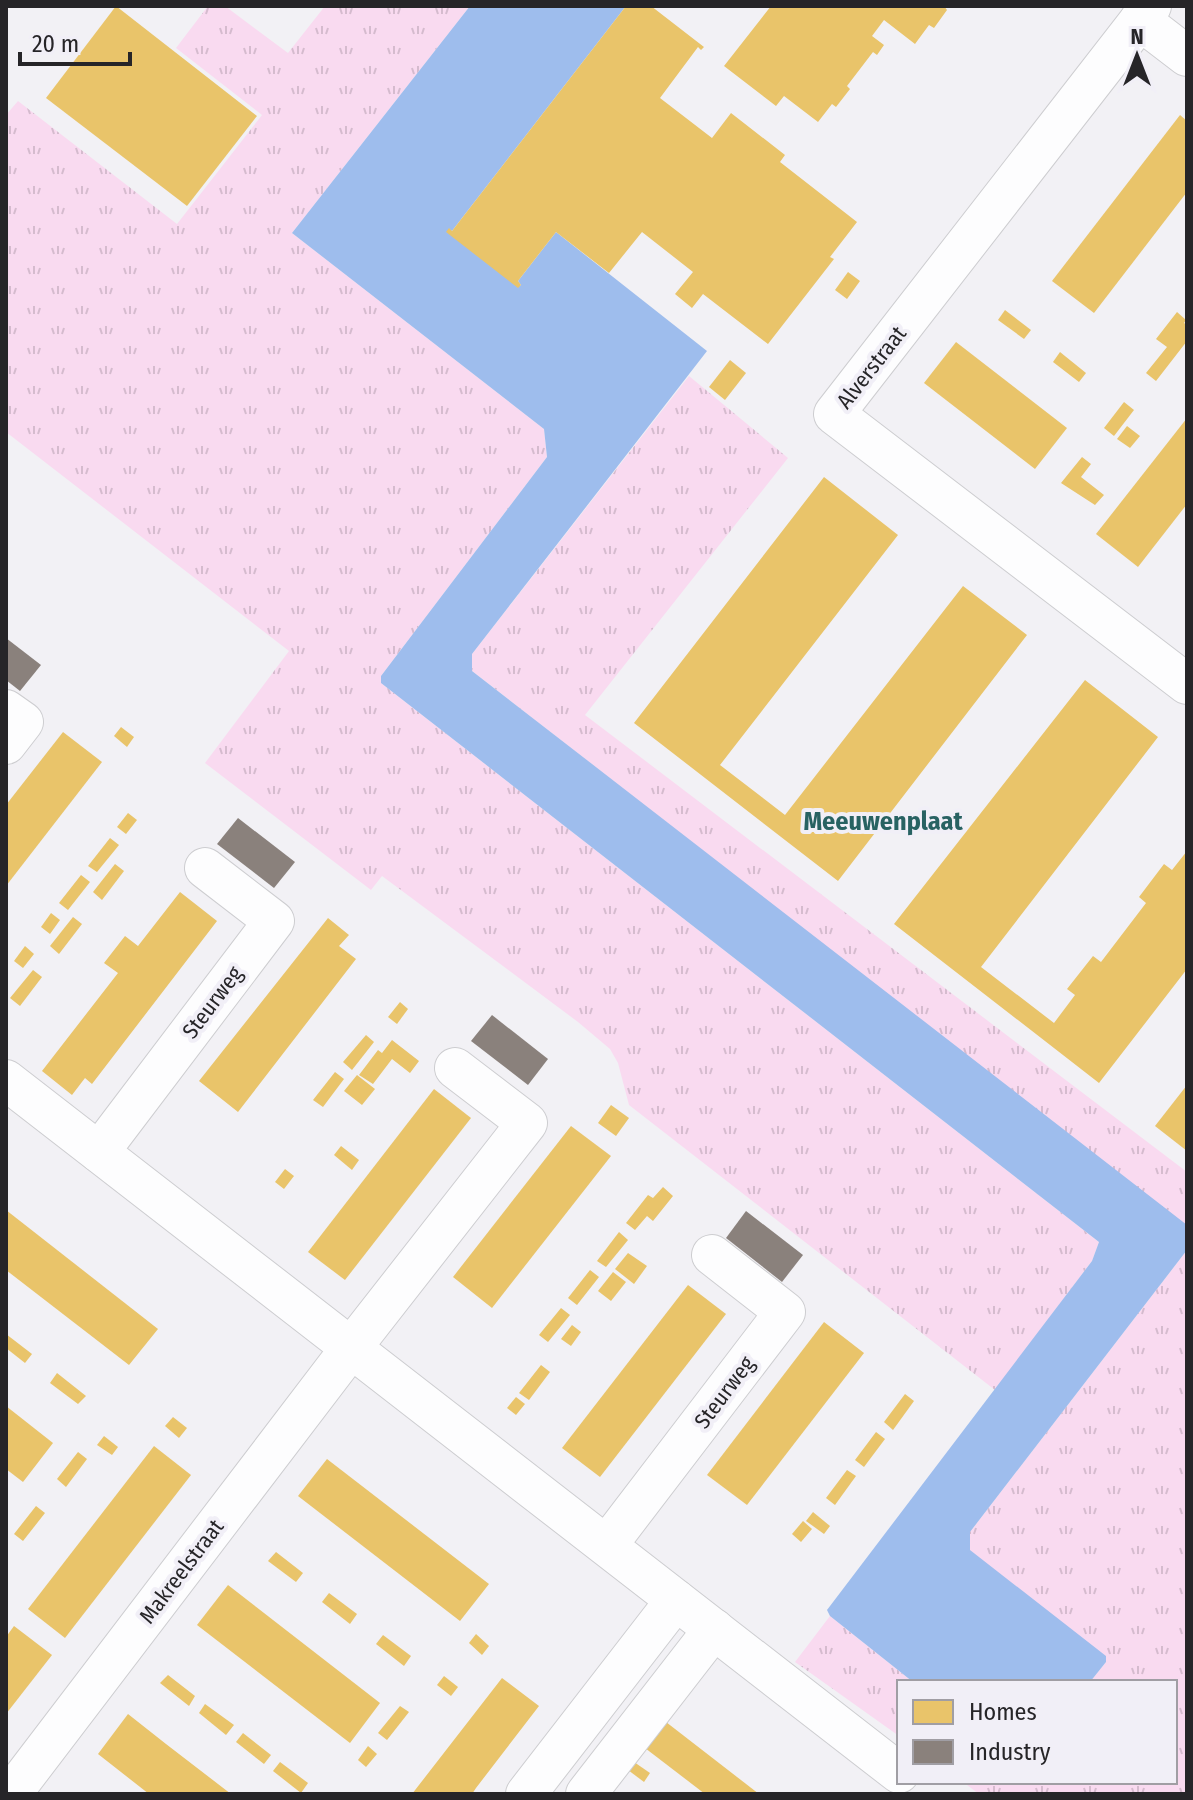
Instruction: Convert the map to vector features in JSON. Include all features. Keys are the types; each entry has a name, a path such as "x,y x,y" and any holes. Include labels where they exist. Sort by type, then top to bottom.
{"street":[{"path":"1146,13 1187,56"},
{"name":"Alverstraat","path":"1146,13 834,414 1187,684"},
{"path":"6,710 23,722 6,744"},
{"name":"Steurweg","path":"99,1152 274,921 205,868"},
{"path":"351,1348 527,1123 455,1068"},
{"path":"11,1095 99,1152 897,1771"},
{"name":"Steurweg","path":"607,1545 785,1312 712,1255"},
{"name":"Makreelstraat","path":"11,1794 351,1348"},
{"path":"526,1794 676,1600"},
{"path":"586,1794 714,1629"}],"green space":[{"path":"208,6 225,6 288,53 325,6 470,6 292,233 544,429 547,457 381,676 381,683 1099,1242 1092,1261 995,1390 629,1105 618,1063 610,1049 578,1022 382,876 371,890 205,763 289,651 6,432 6,115 18,101 177,224 262,115 176,48"},
{"path":"689,376 788,458 585,715 1187,1172 1187,1227 472,671 472,654"},
{"path":"1187,1250 1187,1794 979,1794 966,1784 1177,1784 1177,1680 1092,1680 1106,1662 969,1550 970,1532"},
{"path":"830,1616 910,1680 897,1680 897,1735 795,1662"}],"water":[{"path":"470,6 626,6 452,231 449,229 518,287 521,285 518,281 556,232 707,351 472,654 472,671 1187,1225 1187,1250 970,1532 970,1550 1106,1656 1106,1662 1092,1680 910,1680 830,1616 827,1610 1092,1261 1099,1242 381,683 381,676 547,457 544,429 292,233"}],"building: Homes":[{"path":"116,6 257,116 187,206 46,98"},
{"path":"626,6 651,6 704,47 701,50 698,47 660,98 712,138 731,113 785,155 780,162 857,222 830,257 834,259 768,344 703,294 692,308 675,294 693,272 642,232 609,273 556,232 518,281 521,285 518,288 446,232 449,228 452,231"},
{"path":"771,6 944,6 947,10 934,28 929,25 915,44 884,20 872,36 884,45 877,55 873,52 847,86 850,89 836,107 832,104 818,122 784,96 776,106 724,66"},
{"path":"1180,115 1187,121 1187,192 1094,313 1052,281"},
{"path":"848,272 860,281 847,299 835,290"},
{"path":"1005,310 1031,330 1024,339 998,320"},
{"path":"1177,312 1186,320 1187,341 1156,381 1146,373 1167,347 1156,339"},
{"path":"956,342 1067,428 1035,469 924,383"},
{"path":"1060,352 1086,373 1079,382 1053,362"},
{"path":"730,360 746,373 725,400 709,387"},
{"path":"1124,402 1134,410 1114,436 1104,428"},
{"path":"1187,418 1187,504 1138,567 1096,534"},
{"path":"1127,426 1140,436 1130,448 1117,439"},
{"path":"1082,457 1091,464 1081,477 1104,495 1095,505 1061,483"},
{"path":"824,477 898,535 720,765 785,815 963,586 1027,635 838,881 634,723"},
{"path":"1085,680 1158,737 981,967 1054,1023 1075,995 1067,989 1093,956 1101,962 1146,903 1139,897 1164,864 1172,870 1187,851 1187,969 1099,1083 894,924"},
{"path":"121,727 134,737 127,747 114,736"},
{"path":"63,732 102,762 6,886 6,805"},
{"path":"128,813 137,820 126,834 117,827"},
{"path":"110,838 119,845 97,872 88,866"},
{"path":"115,864 124,871 102,900 93,892"},
{"path":"81,875 90,882 68,910 59,903"},
{"path":"180,892 217,921 92,1084 85,1078 72,1095 42,1071 118,973 104,963 125,936 138,946"},
{"path":"51,913 60,920 50,934 41,927"},
{"path":"73,917 82,924 59,954 50,946"},
{"path":"328,918 349,935 339,946 356,959 238,1112 199,1081"},
{"path":"25,946 34,954 23,968 14,961"},
{"path":"33,970 42,977 20,1006 10,998"},
{"path":"400,1002 408,1009 397,1024 388,1017"},
{"path":"366,1035 374,1042 352,1070 343,1062"},
{"path":"392,1040 419,1061 410,1073 392,1059 373,1084 359,1075 378,1050 382,1053"},
{"path":"335,1072 344,1079 323,1107 313,1100"},
{"path":"357,1075 375,1089 362,1105 344,1091"},
{"path":"1187,1085 1187,1151 1155,1126"},
{"path":"434,1089 471,1118 345,1280 308,1252"},
{"path":"611,1105 629,1118 616,1136 598,1123"},
{"path":"571,1126 611,1156 492,1308 453,1277"},
{"path":"341,1146 359,1160 352,1170 334,1155"},
{"path":"285,1169 294,1176 284,1189 275,1182"},
{"path":"663,1187 673,1196 653,1221 647,1216 635,1230 626,1223 648,1195 653,1198"},
{"path":"6,1210 158,1329 129,1365 6,1270"},
{"path":"619,1232 628,1240 606,1267 597,1261"},
{"path":"628,1253 647,1266 634,1284 615,1269"},
{"path":"590,1270 599,1277 577,1305 568,1298"},
{"path":"613,1272 626,1282 611,1301 598,1291"},
{"path":"688,1285 726,1314 600,1477 562,1448"},
{"path":"561,1308 570,1315 548,1342 539,1335"},
{"path":"824,1322 864,1353 747,1505 707,1475"},
{"path":"572,1325 581,1332 571,1346 561,1339"},
{"path":"6,1334 32,1354 25,1363 6,1348"},
{"path":"541,1365 550,1372 529,1400 519,1393"},
{"path":"57,1373 86,1396 78,1404 50,1383"},
{"path":"905,1394 914,1401 893,1430 884,1422"},
{"path":"516,1397 525,1404 516,1415 507,1408"},
{"path":"6,1406 53,1443 23,1482 6,1469"},
{"path":"173,1417 187,1428 179,1438 165,1426"},
{"path":"876,1432 885,1439 864,1467 855,1460"},
{"path":"104,1436 118,1447 112,1455 97,1445"},
{"path":"154,1446 191,1475 65,1638 28,1609"},
{"path":"78,1452 87,1459 66,1487 57,1479"},
{"path":"327,1459 489,1584 460,1621 298,1496"},
{"path":"847,1470 856,1476 835,1505 826,1498"},
{"path":"36,1506 45,1513 23,1541 14,1534"},
{"path":"813,1512 830,1526 824,1534 806,1521"},
{"path":"803,1521 812,1529 801,1542 792,1534"},
{"path":"276,1552 303,1573 296,1582 268,1561"},
{"path":"228,1585 380,1703 350,1743 197,1625"},
{"path":"329,1593 357,1614 350,1624 322,1602"},
{"path":"14,1626 52,1655 6,1714 6,1637"},
{"path":"476,1634 489,1646 482,1655 469,1643"},
{"path":"383,1635 411,1656 404,1666 376,1644"},
{"path":"168,1675 195,1696 189,1706 160,1683"},
{"path":"444,1676 458,1687 451,1696 437,1685"},
{"path":"502,1678 539,1706 472,1794 412,1794"},
{"path":"205,1704 234,1725 226,1735 199,1713"},
{"path":"400,1706 409,1712 387,1740 378,1733"},
{"path":"128,1714 231,1794 149,1794 98,1754"},
{"path":"666,1722 759,1794 705,1794 645,1748"},
{"path":"243,1733 271,1755 264,1764 236,1742"},
{"path":"368,1746 377,1754 366,1767 358,1760"},
{"path":"280,1762 308,1783 301,1793 273,1771"},
{"path":"634,1762 650,1773 644,1782 628,1770"}],"building: Industry":[{"path":"6,638 41,665 20,691 6,680"},
{"path":"238,818 295,862 274,888 217,844"},
{"path":"492,1015 548,1059 528,1085 471,1041"},
{"path":"746,1211 803,1255 782,1282 726,1238"}],"district":[{"name":"Meeuwenplaat","path":"883,821"}]}
